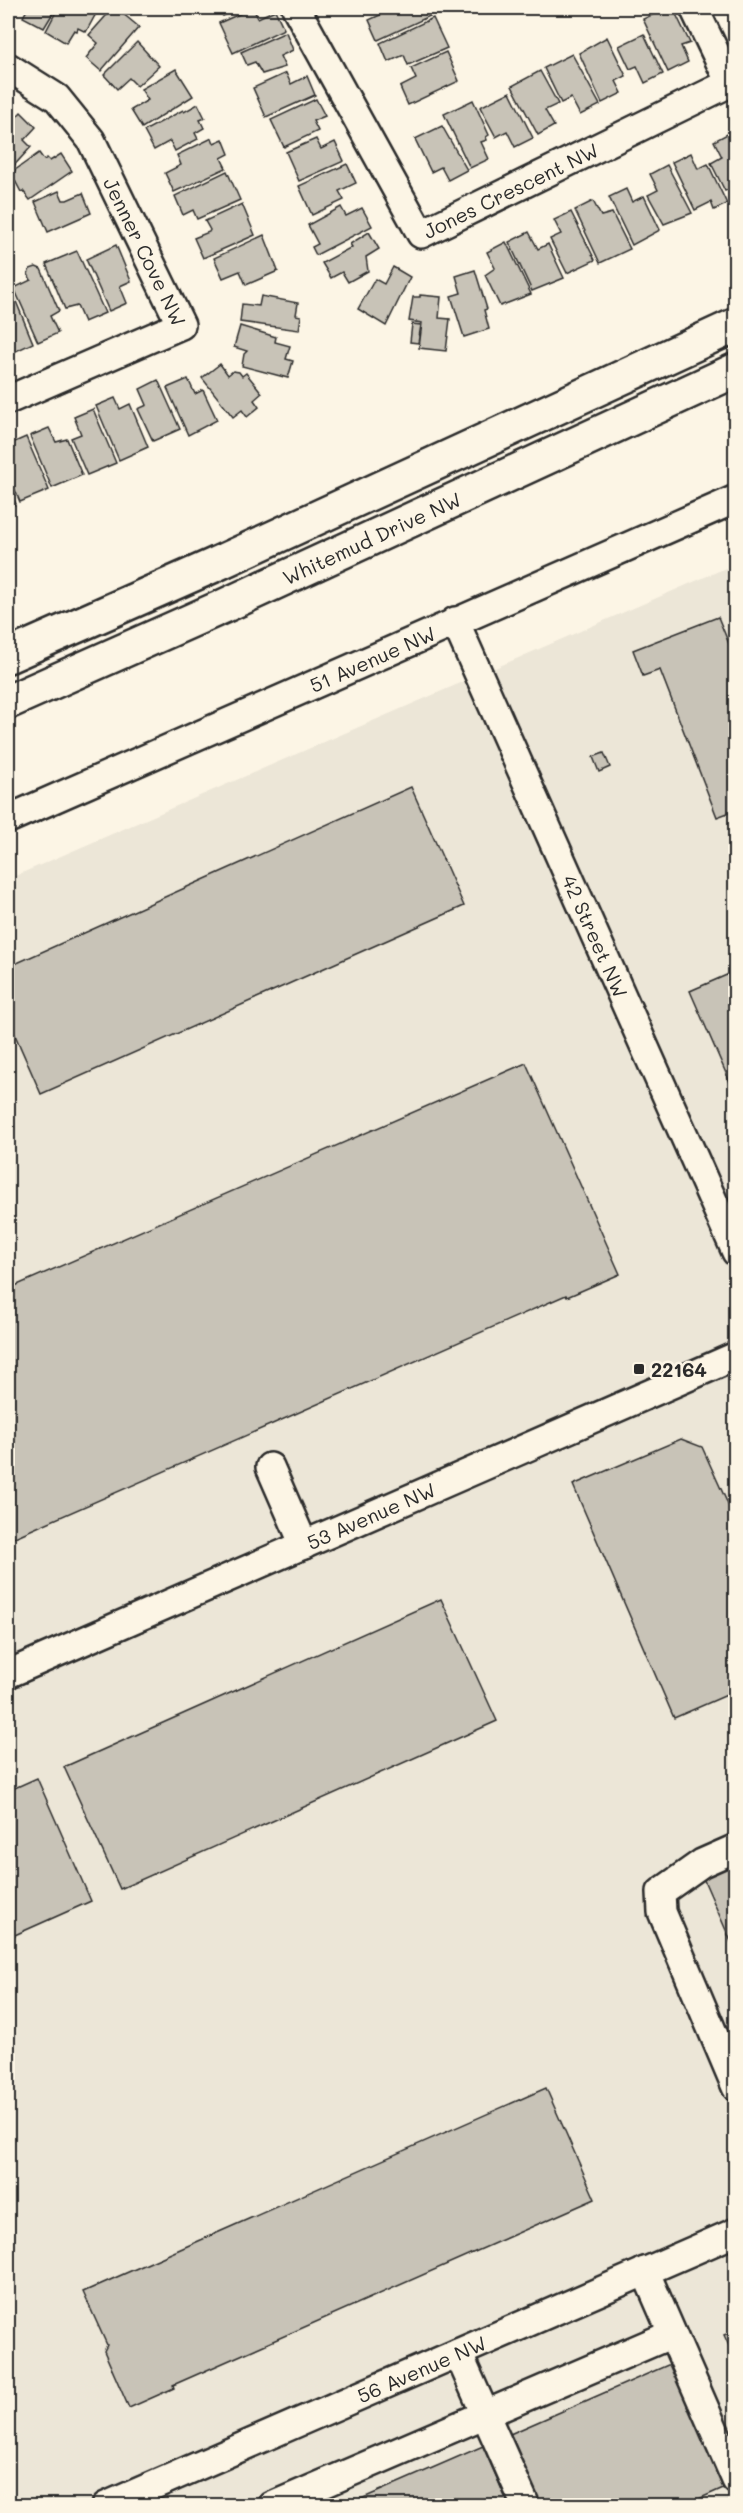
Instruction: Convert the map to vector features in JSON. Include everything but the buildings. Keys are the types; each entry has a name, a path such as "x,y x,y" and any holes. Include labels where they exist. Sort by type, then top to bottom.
{"highway":[{"name":"Whitemud Drive NW","path":"8,656 212,566 735,325"},
{"name":"Whitemud Drive NW","path":"8,702 224,606 735,370"}],"street":[{"name":"Jones Crescent NW","path":"296,8 421,234 733,81"},
{"path":"694,8 733,81"},
{"name":"Jenner Cove NW","path":"8,67 57,98 91,140 181,325 8,400"},
{"name":"51 Avenue NW","path":"8,819 735,499"},
{"name":"42 Street NW","path":"455,621 735,1252"},
{"name":"53 Avenue NW","path":"8,1674 735,1356"},
{"path":"270,1467 304,1545"},
{"path":"735,1848 702,1863 661,1892 662,1912 735,2088"},
{"name":"56 Avenue NW","path":"106,2505 156,2495 458,2353 735,2232"},
{"path":"645,2271 735,2480"},
{"path":"272,2505 672,2334"},
{"path":"458,2353 526,2505"}],"shaded area":[{"path":"735,564 735,2505 8,2505 8,879"}],"place":[{"name":"22164","path":"639,1369"}]}
